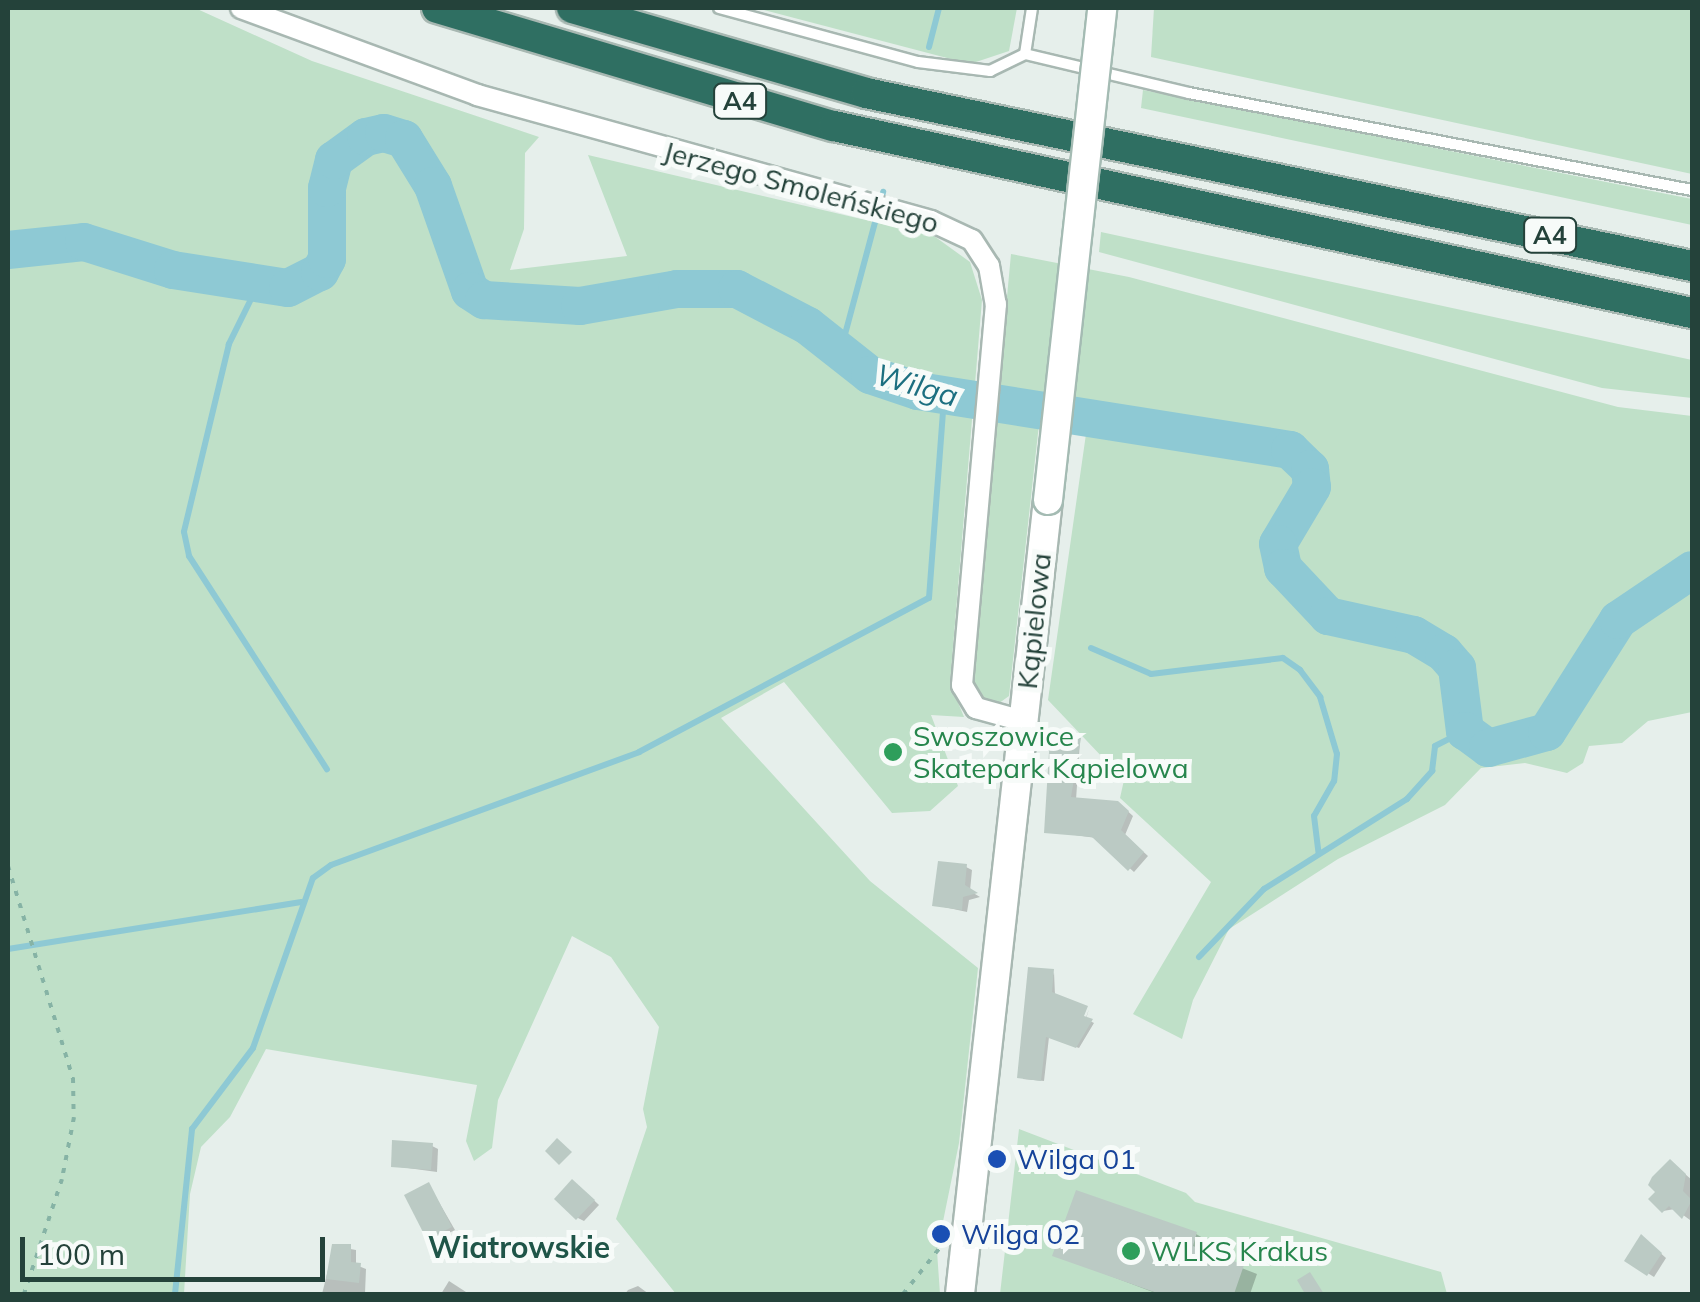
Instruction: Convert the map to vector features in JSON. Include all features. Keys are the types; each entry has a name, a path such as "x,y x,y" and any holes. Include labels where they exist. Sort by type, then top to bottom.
{"highway":[{"name":"A4","path":"437,8 834,126 1692,313"},
{"name":"A4","path":"572,8 866,93 1692,266"}],"street":[{"name":"Jerzego Smoleńskiego","path":"241,8 477,94 953,228 982,252 994,284 962,685 976,708 1023,721"},
{"name":"Kąpielowa","path":"960,1294 1102,8"}],"lane":[{"path":"719,8 918,62 990,71 1025,54 1189,93 1692,190"},
{"path":"1025,54 1032,8"}],"path":[{"path":"8,866 68,1045 74,1117 62,1179 24,1294"},
{"path":"903,1294 943,1245"}],"green space":[{"path":"8,8 195,8 312,61 539,137 525,153 524,229 510,270 627,256 588,155 934,236 970,262 982,300 950,683 964,717 931,715 958,786 930,811 892,813 784,682 721,718 870,881 978,968 959,1143 937,1251 940,1294 676,1294 616,1219 647,1127 643,1109 659,1027 611,957 572,936 498,1100 492,1148 474,1161 466,1141 477,1085 266,1049 230,1117 201,1147 190,1194 184,1294 8,1294"},
{"path":"756,8 1017,8 1009,51 970,64"},
{"path":"1154,8 1692,8 1692,174 1151,57"},
{"path":"1143,90 1692,199 1692,225 1141,108"},
{"path":"1101,232 1692,360 1692,398 1602,388 1099,252"},
{"path":"1011,254 1129,277 1618,407 1692,416 1692,712 1648,721 1622,743 1589,746 1583,763 1567,773 1525,763 1481,768 1445,805 1338,859 1229,929 1193,1000 1182,1039 1133,1014 1211,882 1120,798 1124,780 1048,700 1089,413 1041,406 1009,696 995,706 982,701 971,682"},
{"path":"1019,1129 1186,1193 1195,1202 1441,1272 1447,1294 1000,1294"}],"building":[{"path":"1050,736 1081,738 1071,797 1118,801 1129,811 1121,830 1144,852 1128,871 1092,837 1044,833"},
{"path":"938,861 967,864 965,885 978,893 963,897 962,910 932,906"},
{"path":"1028,967 1054,969 1052,992 1088,1006 1084,1016 1093,1019 1076,1048 1046,1037 1041,1081 1017,1078"},
{"path":"557,1138 572,1152 559,1165 545,1151"},
{"path":"392,1140 433,1143 431,1170 391,1167"},
{"path":"1670,1159 1686,1174 1683,1191 1692,1200 1682,1219 1669,1206 1662,1213 1648,1199 1655,1192 1648,1185 1652,1177"},
{"path":"572,1179 595,1200 576,1220 554,1199"},
{"path":"429,1182 452,1227 427,1240 404,1195"},
{"name":"WLKS Krakus","path":"1076,1190 1197,1232 1193,1246 1244,1265 1234,1294 1160,1294 1052,1256"},
{"path":"1641,1234 1662,1253 1647,1276 1624,1261"},
{"path":"332,1244 351,1244 351,1262 361,1263 359,1283 326,1279"},
{"path":"1310,1272 1324,1294 1305,1294 1297,1280"}],"waterway":[{"path":"929,47 939,8"},
{"name":"Wilga","path":"8,250 84,242 173,270 288,288 320,272 327,259 327,188 334,160 366,137 384,133 404,139 433,186 470,291 484,300 580,306 677,289 737,289 808,326 870,375 918,391 1290,450 1310,469 1312,487 1278,544 1283,568 1328,616 1414,635 1444,653 1457,668 1465,731 1488,748 1547,732 1618,620 1692,570"},
{"path":"840,353 883,192"},
{"path":"257,287 229,344 184,532 189,556 327,769"},
{"path":"175,1294 192,1129 253,1048 313,878 331,865 639,752 929,598 944,399"},
{"path":"1091,648 1151,674 1283,658 1300,670 1320,697 1337,754 1334,781 1314,816 1319,854"},
{"path":"1199,957 1264,889 1407,799 1432,771 1435,746 1465,731"},
{"path":"8,949 301,902"}],"place":[{"name":"Swoszowice Skatepark Kąpielowa","path":"893,752"},
{"name":"Wilga 01","path":"997,1159"},
{"name":"Wilga 02","path":"941,1234"},
{"name":"WLKS Krakus","path":"1131,1251"}],"district":[{"name":"Wiatrowskie","path":"519,1247"}]}
